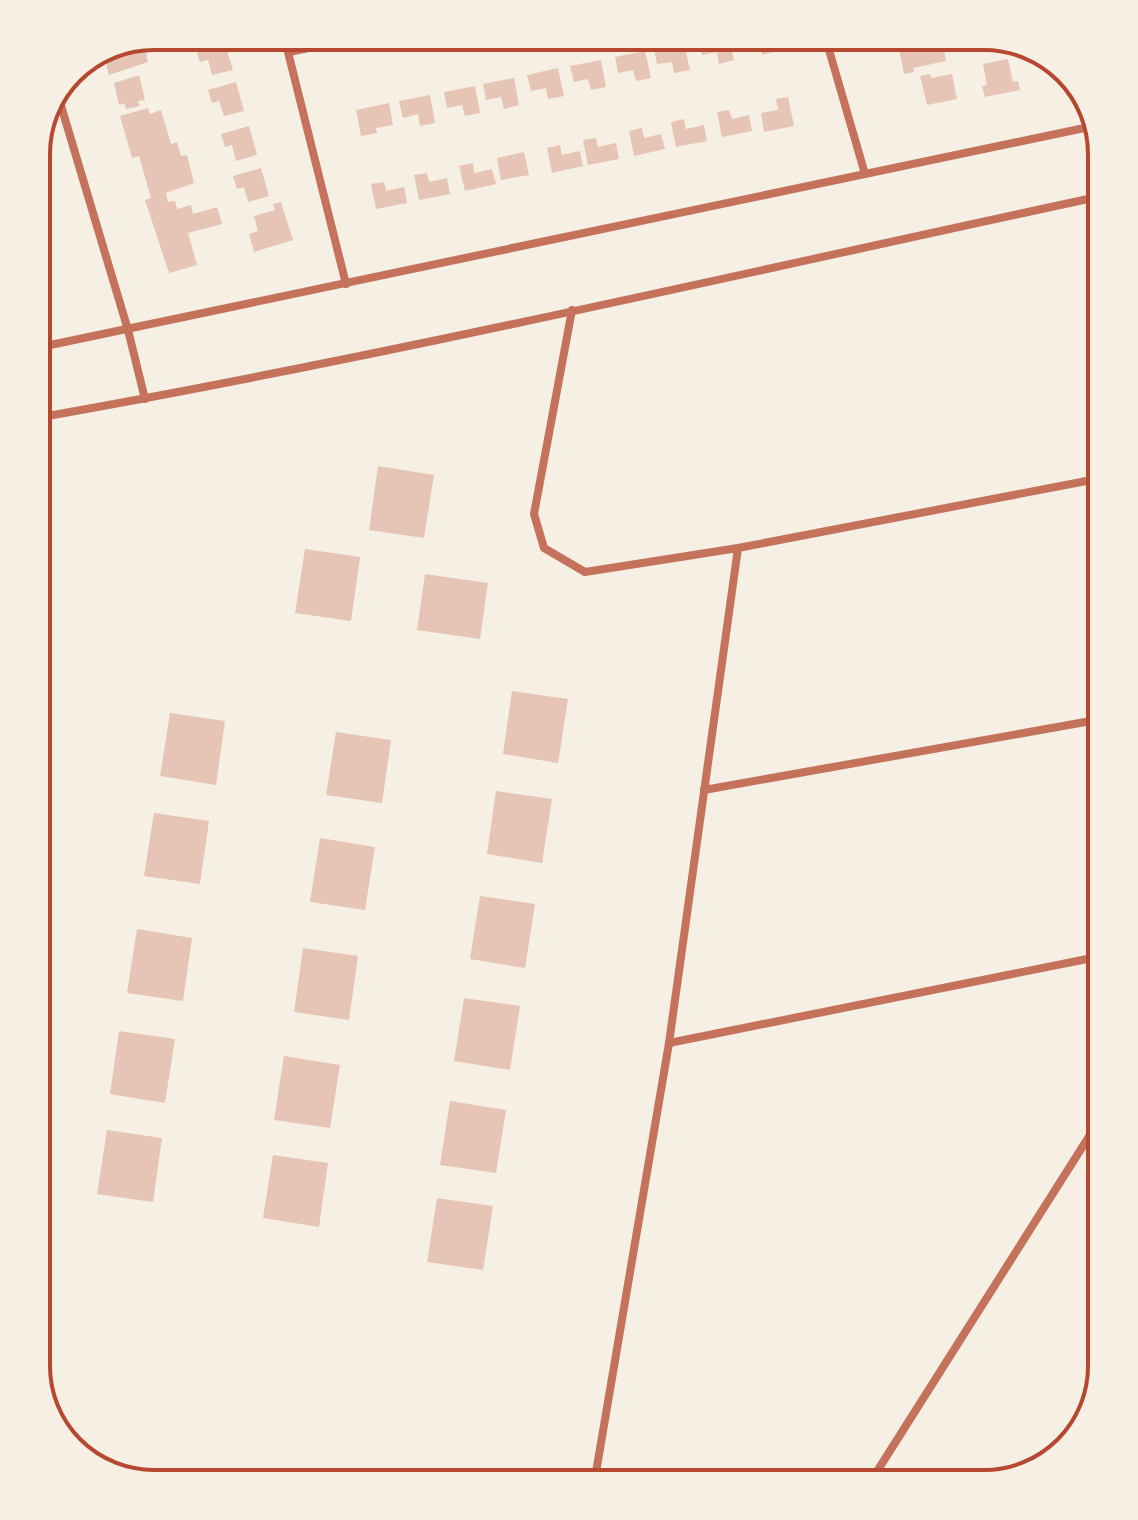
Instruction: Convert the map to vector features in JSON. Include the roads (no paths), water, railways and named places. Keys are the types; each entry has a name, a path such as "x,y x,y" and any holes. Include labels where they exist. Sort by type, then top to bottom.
{"street":[{"path":"299,50 289,52 346,284"},
{"path":"829,50 865,174"},
{"path":"61,108 128,330 145,399"},
{"path":"50,345 1084,128"},
{"path":"50,416 145,399 572,310 1088,199"},
{"path":"572,310 534,514 544,548 585,572 738,548 1088,481"},
{"path":"596,1470 669,1043 738,548"},
{"path":"704,790 1088,721"},
{"path":"669,1043 1088,959"},
{"path":"878,1470 1088,1138"}]}
